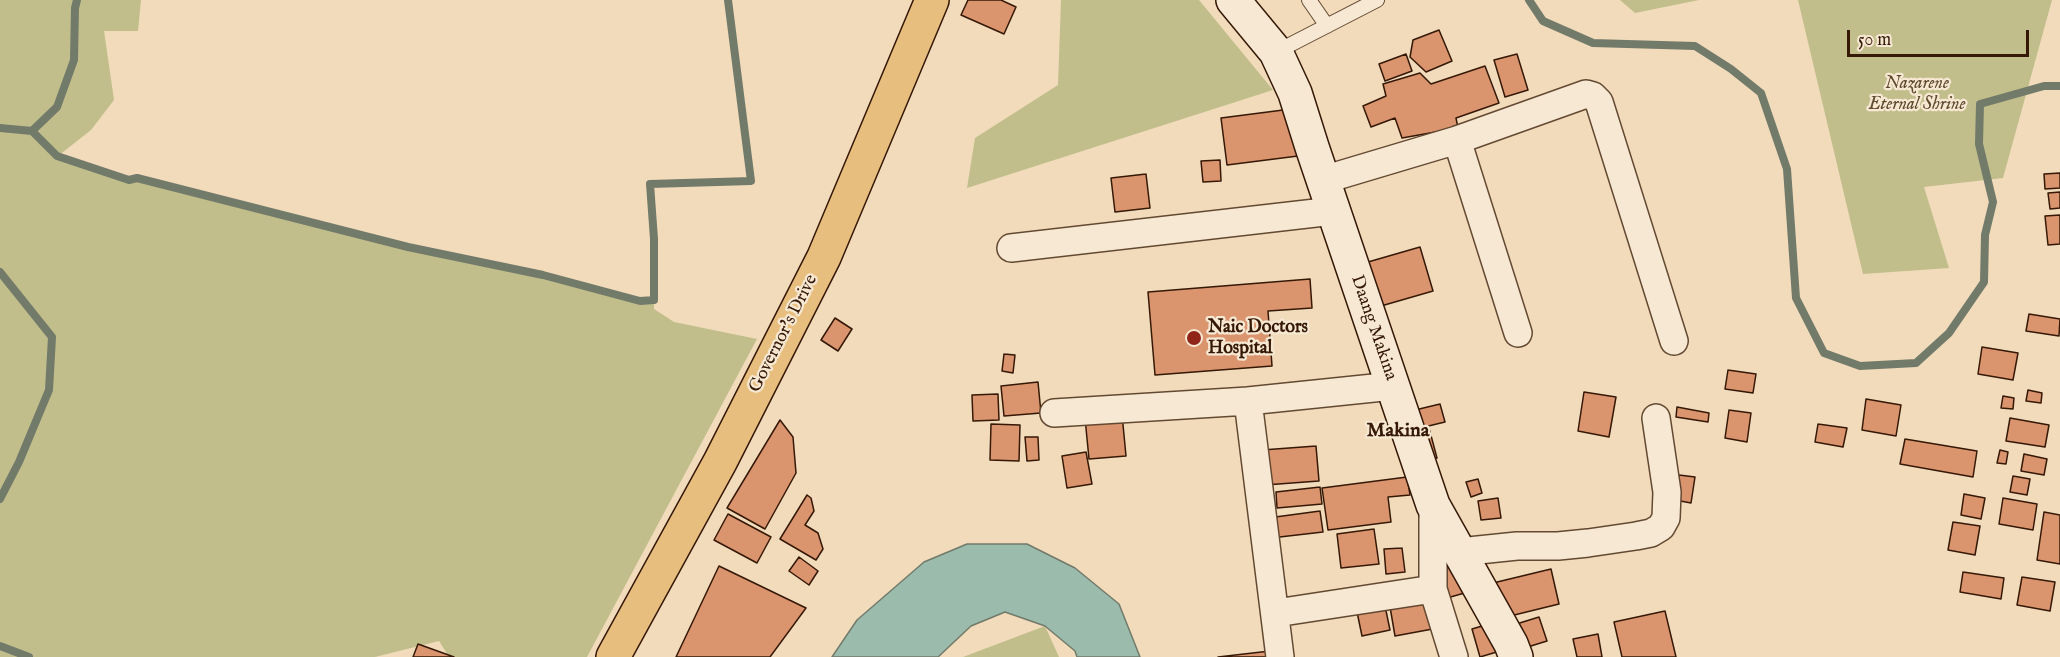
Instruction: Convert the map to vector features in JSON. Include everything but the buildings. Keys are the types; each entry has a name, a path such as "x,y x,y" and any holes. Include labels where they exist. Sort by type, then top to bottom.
{"main road":[{"name":"Governor's Drive","path":"613,657 720,462 824,256 932,0"}],"street":[{"name":"Daang Makina","path":"1233,0 1276,52 1295,93 1433,505 1511,644 1516,657"},
{"path":"1323,180 1457,140 1586,94 1593,96 1599,102 1674,341"},
{"path":"1457,140 1518,333"},
{"path":"1011,248 1333,211"},
{"path":"1054,413 1248,401 1393,386"},
{"path":"1248,401 1280,657"},
{"path":"1459,552 1517,546 1588,543 1651,533 1661,527 1666,518 1667,492 1656,418"},
{"path":"1433,505 1433,589 1454,657"},
{"path":"1276,613 1433,589"}],"lane":[{"path":"1309,0 1327,26"},
{"path":"1276,52 1377,0"}],"green space":[{"path":"0,0 141,0 138,31 104,31 114,100 91,130 58,156 129,180 137,178 408,247 543,275 640,301 654,300 654,309 674,322 757,339 587,657 449,657 439,641 375,657 0,657"},
{"path":"1061,0 1199,0 1273,90 967,188 975,138 1058,85"},
{"path":"1620,0 1699,0 1635,13"},
{"name":"Nazarene Eternal Shrine","path":"1798,0 2052,0 2003,178 1924,187 1949,268 1863,274"},
{"path":"1045,626 1059,657 963,657"}],"shaded area":[{"path":"967,544 1027,544 1075,568 1119,604 1140,657 1077,657 1075,651 1045,626 1005,612 971,626 938,657 832,657 857,620 924,562"}],"waterway":[{"path":"0,128 32,131 57,107 74,60 77,0"},
{"path":"32,131 57,156 129,180 137,178 408,247 543,275 640,301 654,300 654,239 650,184 751,181 728,0"},
{"path":"1529,0 1543,21 1593,43 1695,46 1731,69 1761,93 1787,169 1796,298 1824,353 1860,366 1916,363 1949,333 1984,282 1985,235 1993,202 1979,144 1980,104 2044,86 2060,86"},
{"path":"0,272 52,337 49,390 19,462 0,499"},
{"path":"0,646 29,657"}],"place":[{"name":"Naic Doctors Hospital","path":"1194,338"}],"district":[{"name":"Makina","path":"1398,432"}]}
